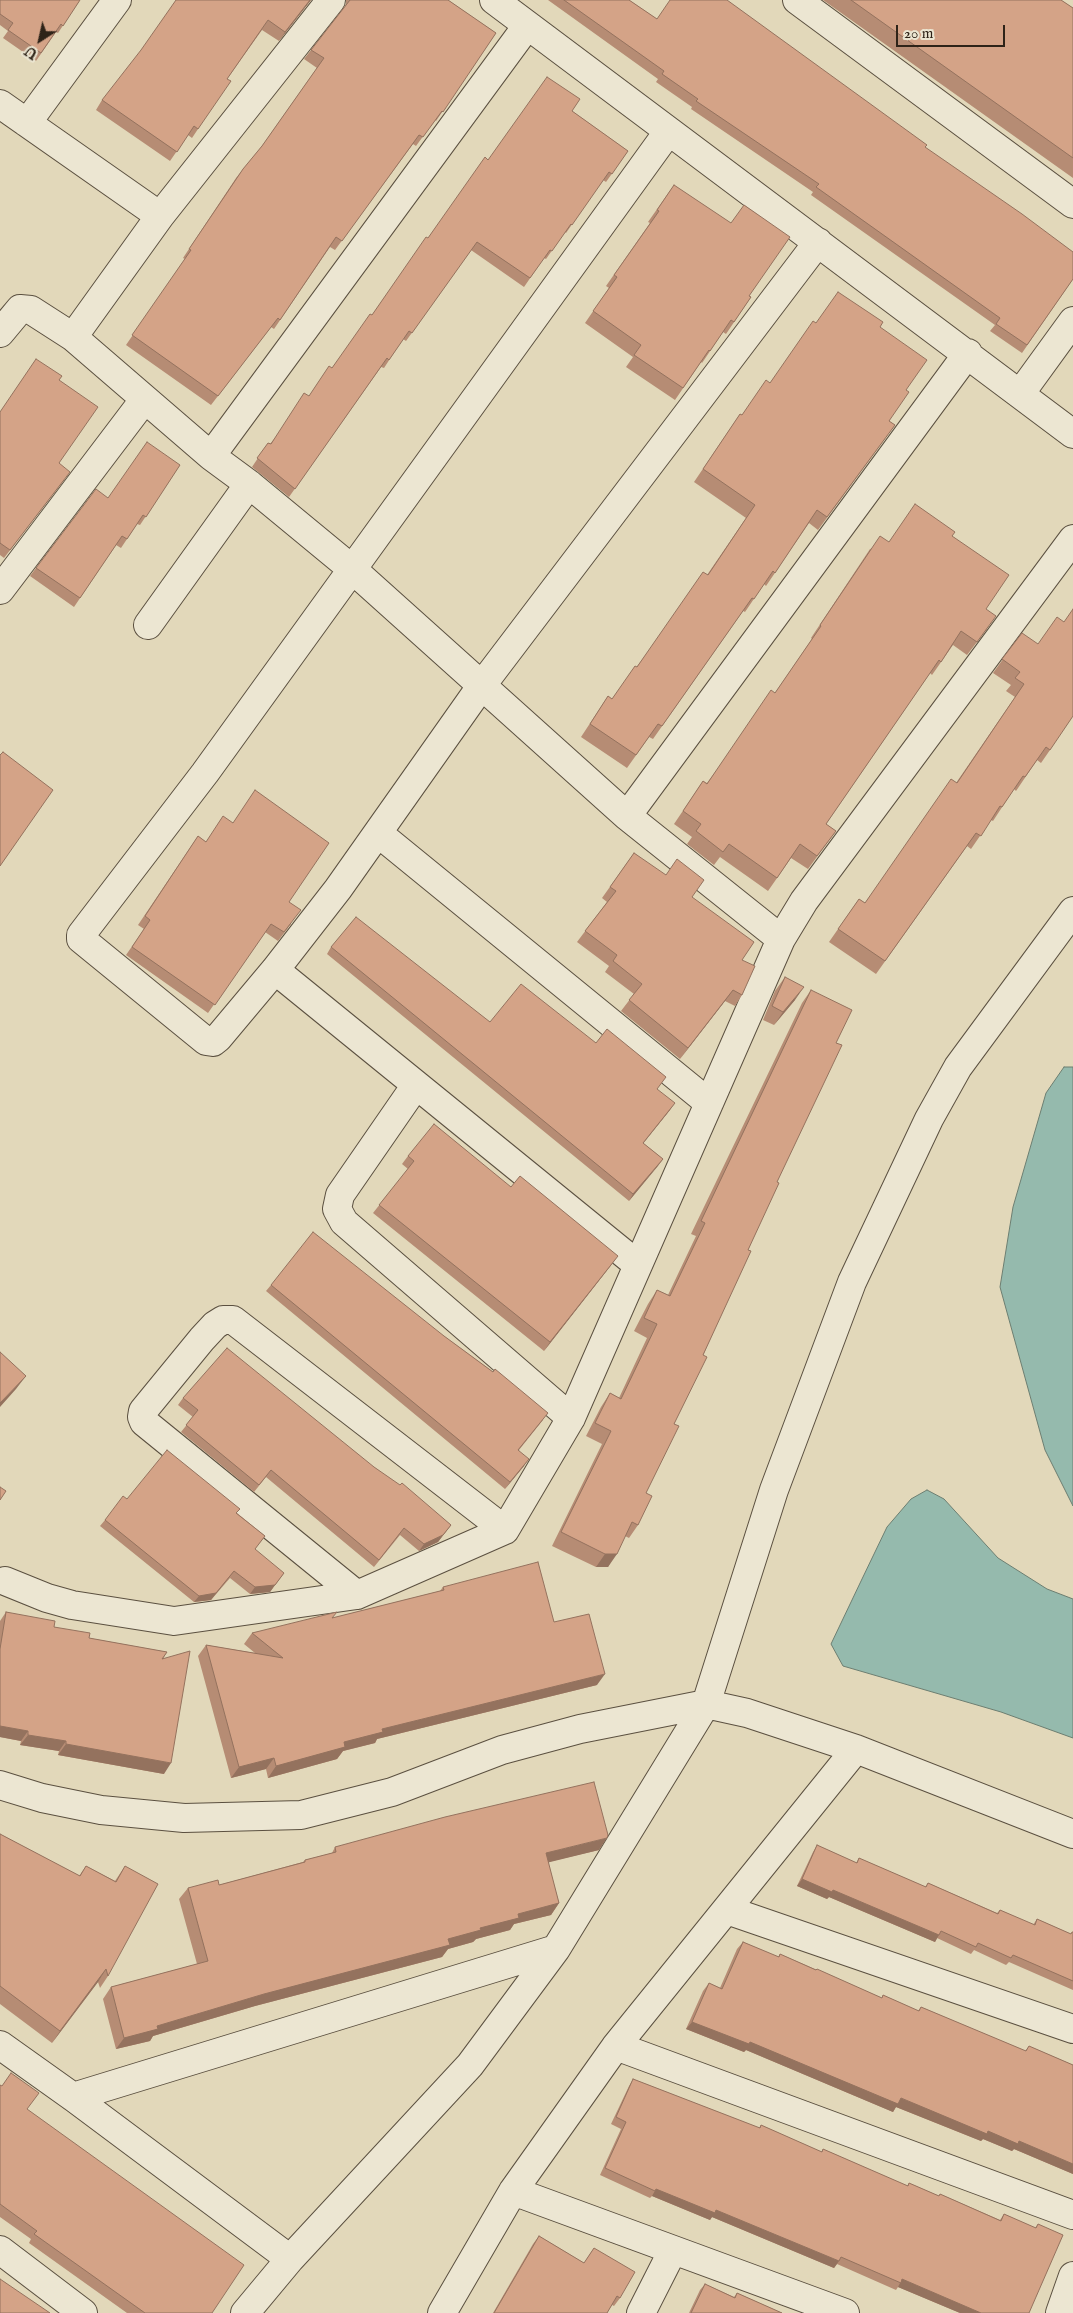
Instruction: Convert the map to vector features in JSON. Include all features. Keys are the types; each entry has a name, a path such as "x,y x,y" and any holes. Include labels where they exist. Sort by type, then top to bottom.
{"street":[{"path":"28,123 117,0"},
{"path":"74,338 160,216 330,0"},
{"path":"494,0 668,132 968,353 1073,434"},
{"path":"797,0 1073,204"},
{"path":"211,456 527,26"},
{"path":"0,104 160,216"},
{"path":"668,132 205,773 82,935 81,939 206,1041 213,1042 218,1038 275,970 338,889 482,685 818,242"},
{"path":"0,333 20,308 31,310 74,338 211,456 352,569 628,816 781,939"},
{"path":"1020,394 1073,321"},
{"path":"628,816 968,353"},
{"path":"0,590 144,400"},
{"path":"148,625 248,484"},
{"path":"5,1581 47,1598 72,1605 174,1621 357,1595 505,1530 571,1418 781,939 804,901 1073,539"},
{"path":"378,833 709,1103"},
{"path":"245,2313 290,2259 470,2065 556,1949 706,1704 774,1490 852,1282 929,1119 958,1067 1073,911"},
{"path":"275,970 638,1265"},
{"path":"416,1085 340,1195 338,1209 344,1222 571,1418"},
{"path":"357,1595 144,1422 142,1417 143,1411 202,1339 215,1325 223,1320 233,1320 505,1530"},
{"path":"0,1785 42,1798 100,1810 147,1815 184,1818 301,1815 392,1792 502,1750 580,1729 706,1704 747,1713 856,1749 1073,1834"},
{"path":"442,2313 513,2190 616,2046 856,1749"},
{"path":"727,1910 1073,2029"},
{"path":"73,2097 556,1949"},
{"path":"0,2045 73,2097 290,2259"},
{"path":"616,2046 1073,2215"},
{"path":"513,2190 845,2313"},
{"path":"0,2250 84,2313"},
{"path":"640,2313 673,2250"},
{"path":"1060,2313 1073,2276"}],"water":[{"path":"1064,1067 1073,1067 1073,1506 1045,1450 1000,1287 1013,1207 1046,1093"},
{"path":"927,1490 944,1499 998,1558 1047,1589 1073,1599 1073,1738 1001,1712 843,1666 831,1644 862,1579 887,1527 911,1499"}],"building":[{"path":"0,0 80,0 63,26 61,24 41,53 8,30 13,23 0,14"},
{"path":"176,0 310,0 285,32 268,20 227,79 231,81 198,129 194,126 177,152 102,100 141,50"},
{"path":"350,0 448,0 496,33 443,112 423,137 419,135 342,241 336,237 280,320 278,318 218,396 132,335 191,250 189,249 243,169 262,146 324,58 311,50"},
{"path":"564,0 629,0 657,19 670,0 727,0 927,145 925,147 1073,252 1073,279 1027,345 996,324 1000,318 816,187 819,184 696,101 698,99 662,74 664,71"},
{"path":"851,0 1061,0 1073,8 1073,158"},
{"path":"547,77 580,99 572,111 628,151 612,174 609,172 572,225 552,251 550,250 530,278 477,242 412,333 409,331 389,360 387,358 295,489 257,458 268,443 271,444 304,393 309,396 329,366 332,368 485,157 488,160"},
{"path":"674,185 731,223 744,205 790,237 749,296 751,297 734,322 731,320 683,388 634,355 641,345 593,311 617,277 614,275 659,211 657,210"},
{"path":"838,292 883,322 880,327 927,360 906,390 909,392 889,421 895,425 827,517 817,510 775,573 773,571 754,599 752,598 662,726 658,724 636,755 590,724 608,696 612,699 635,666 637,667 703,572 708,575 755,505 703,469 740,414 742,415 766,380 770,383 813,321 816,323"},
{"path":"36,359 62,376 59,380 98,407 59,463 70,472 10,550 0,543 0,412"},
{"path":"147,442 180,465 146,517 143,515 127,539 122,536 80,598 36,568 96,489 108,498"},
{"path":"915,504 955,532 952,536 1009,575 986,609 996,616 977,642 961,631 826,824 836,831 817,856 800,844 777,878 729,844 723,852 696,831 701,824 683,811 703,781 707,784 771,690 775,693 880,536 889,542"},
{"path":"1073,609 1073,716 1050,750 1046,747 1002,807 1000,806 981,836 976,833 885,961 838,929 859,899 865,903 951,779 957,783 1024,684 1015,678 1020,672 1002,659 1022,633 1038,644 1057,617 1064,622"},
{"path":"3,752 53,790 0,866 0,755"},
{"path":"255,790 329,843 289,902 301,910 284,932 271,924 215,1005 132,947 150,920 145,916 198,836 206,842 223,816 233,823"},
{"path":"634,853 666,875 677,859 704,880 692,897 754,942 742,960 755,966 742,995 733,990 688,1048 629,1000 642,984 613,961 617,955 585,931 616,891 610,887"},
{"path":"356,917 490,1022 521,984 596,1043 607,1029 666,1077 657,1089 675,1103 643,1143 663,1159 633,1194 331,947"},
{"path":"785,977 804,987 783,1012 772,1006"},
{"path":"811,990 852,1010 836,1043 842,1045 777,1182 779,1183 748,1250 751,1251 703,1355 707,1357 674,1424 679,1426 646,1493 652,1496 638,1525 632,1522 617,1554 605,1554 561,1532 611,1431 595,1423 610,1393 621,1399 657,1324 644,1318 657,1290 670,1296 705,1223 701,1221"},
{"path":"434,1124 511,1187 520,1176 618,1256 550,1342 379,1205 414,1161 408,1156"},
{"path":"313,1232 444,1336 493,1372 495,1369 548,1413 518,1450 529,1459 510,1482 271,1285"},
{"path":"227,1348 374,1467 400,1485 402,1483 451,1525 443,1535 424,1544 404,1528 379,1560 271,1470 259,1485 186,1425 198,1410 183,1398"},
{"path":"0,1352 26,1376 0,1403"},
{"path":"167,1450 240,1509 236,1513 265,1536 255,1549 284,1573 275,1585 255,1587 234,1571 216,1593 199,1596 105,1520 123,1496 127,1499"},
{"path":"0,1487 6,1491 0,1500"},
{"path":"538,1562 554,1622 589,1614 605,1674 382,1729 383,1732 344,1742 345,1747 276,1766 274,1758 239,1767 206,1645 283,1658 252,1633 337,1612 332,1618 444,1590 443,1587"},
{"path":"6,1612 55,1621 54,1627 90,1633 89,1638 167,1652 162,1659 190,1651 171,1763 66,1744 66,1741 28,1735 28,1731 0,1726 0,1649"},
{"path":"594,1782 608,1835 607,1838 546,1853 559,1903 518,1914 519,1918 448,1939 450,1945 264,1994 157,2026 158,2029 124,2038 111,1987 208,1961 188,1888 218,1880 219,1885 336,1852 335,1847 445,1817"},
{"path":"0,1834 80,1876 86,1866 116,1882 125,1866 158,1884 108,1976 106,1969 60,2031 0,1986"},
{"path":"817,1845 857,1863 859,1858 926,1887 928,1883 998,1914 1000,1910 1035,1925 1037,1919 1071,1934 1073,1932 1073,1981 1013,1955 1011,1958 978,1943 976,1947 941,1931 939,1935 833,1890 832,1892 802,1879"},
{"path":"743,1942 779,1957 780,1954 882,1998 883,1995 919,2011 921,2007 1026,2051 1029,2046 1073,2065 1073,2164 1019,2141 1018,2144 988,2131 987,2134 901,2098 898,2104 750,2042 749,2044 692,2022 709,1983 722,1989"},
{"path":"11,2073 39,2093 27,2109 244,2265 212,2313 145,2313 34,2234 37,2231 0,2204 0,2085 2,2086"},
{"path":"633,2079 760,2128 761,2125 822,2152 823,2149 908,2186 909,2183 939,2196 940,2194 1001,2221 1004,2214 1036,2228 1038,2224 1063,2235 1029,2313 981,2313 902,2279 901,2283 841,2257 839,2261 716,2210 715,2213 656,2189 655,2191 605,2168 626,2122 616,2117"},
{"path":"539,2236 584,2263 594,2248 635,2272 620,2298 617,2296 607,2313 494,2313"},
{"path":"0,2279 50,2313 0,2313"},
{"path":"705,2284 735,2298 737,2293 782,2313 691,2313"}]}
